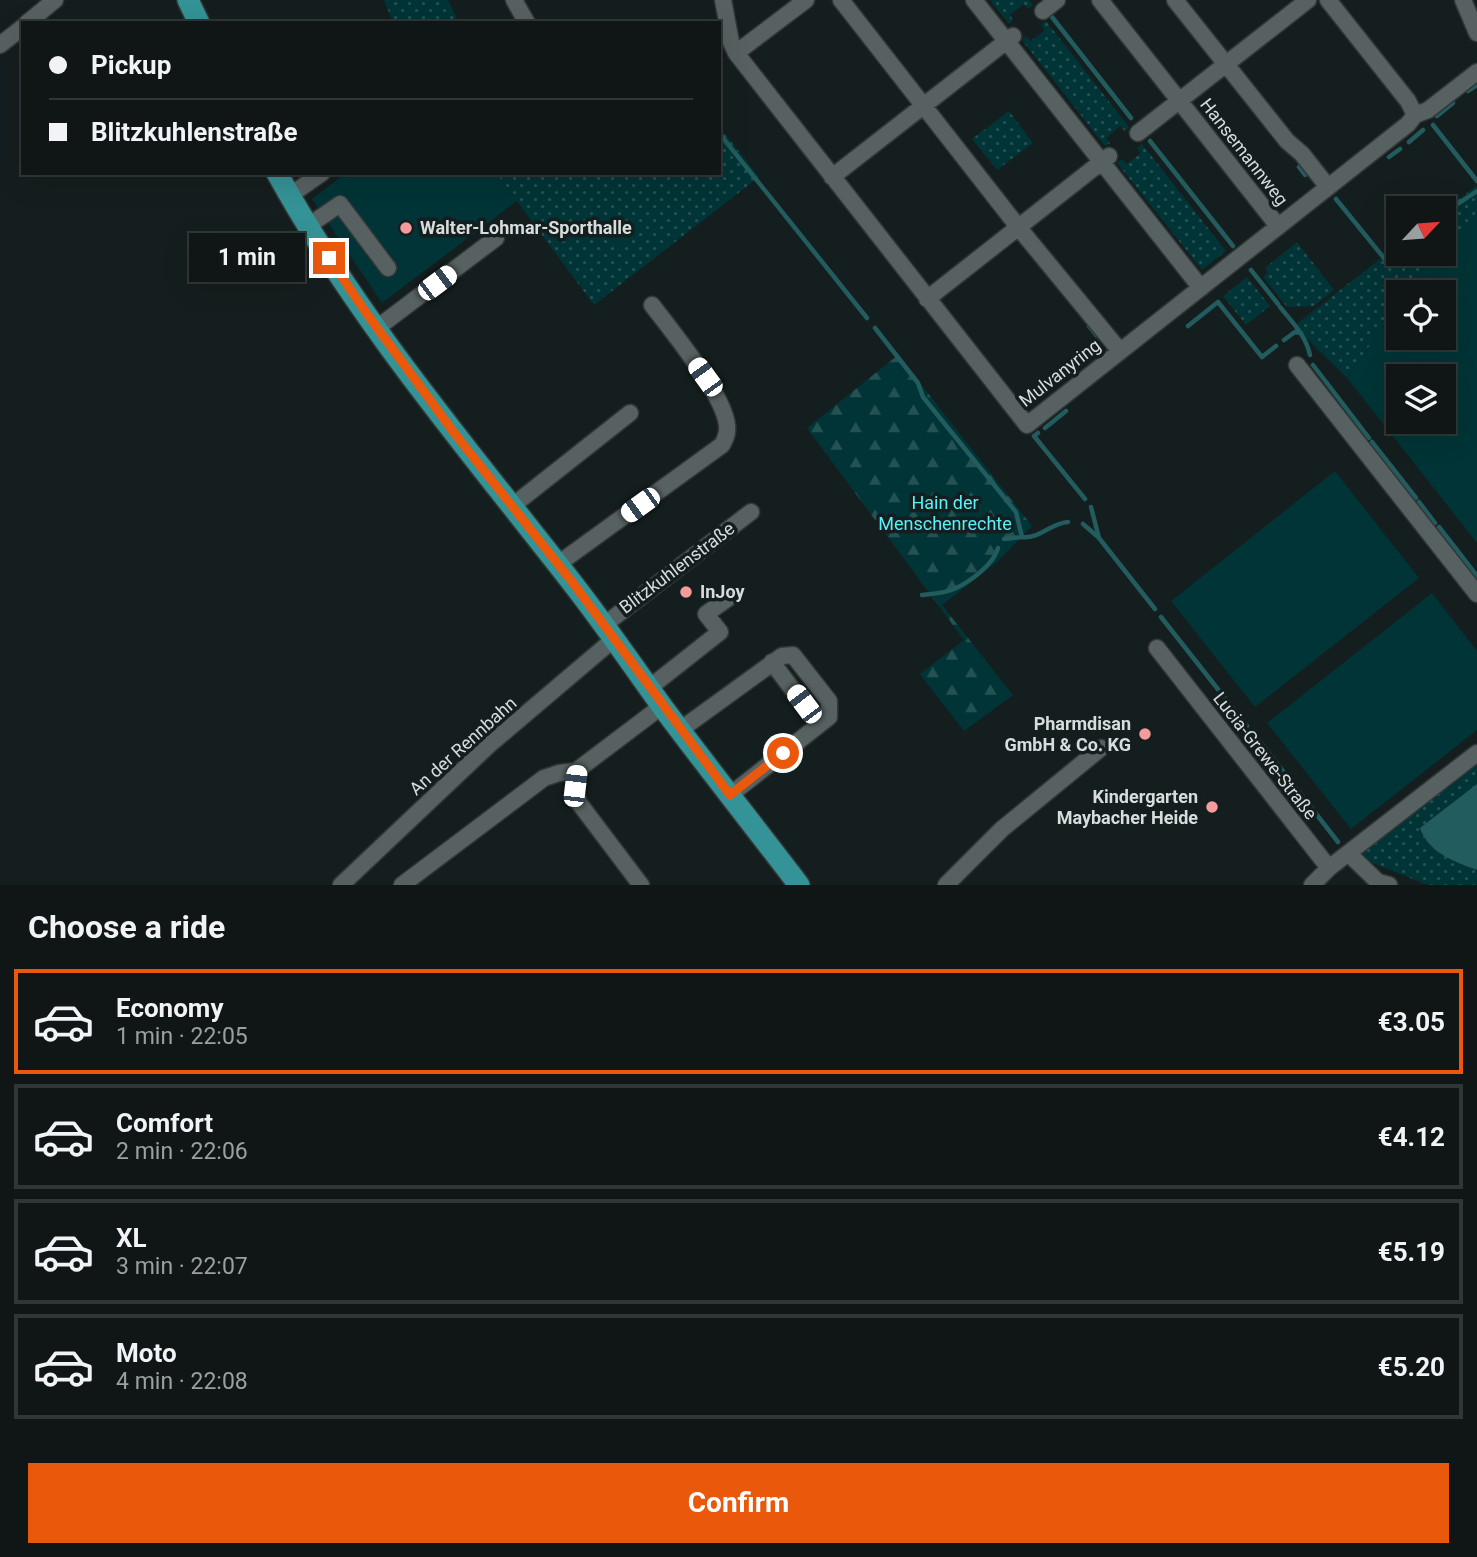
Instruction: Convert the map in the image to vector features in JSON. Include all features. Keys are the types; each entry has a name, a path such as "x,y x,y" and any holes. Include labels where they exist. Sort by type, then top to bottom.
{"main road":[{"path":"188,0 198,21"},
{"name":"Blitzkuhlenstraße","path":"277,175 377,328 799,885"}],"street":[{"path":"29,21 55,0"},
{"path":"514,0 526,21"},
{"name":"Mulvanyring","path":"723,0 731,42 736,53 1027,425 1415,116 1428,110 1477,72"},
{"path":"736,53 806,0"},
{"path":"841,0 1019,228 1120,351"},
{"path":"974,0 1010,38 1201,288"},
{"path":"1043,11 1057,0"},
{"name":"Hansemannweg","path":"1100,0 1279,226"},
{"path":"1175,0 1287,141 1302,154 1328,187"},
{"name":"Hansemannweg","path":"1138,133 1308,0"},
{"path":"1328,0 1408,101 1415,116"},
{"path":"1463,0 1477,33"},
{"path":"0,46 21,29"},
{"path":"832,177 1010,38"},
{"path":"927,299 1105,159"},
{"path":"289,196 319,175"},
{"path":"308,226 340,204 388,268"},
{"path":"377,328 496,238"},
{"path":"558,564 722,445 727,436 726,415 705,377 652,305"},
{"path":"1297,365 1477,594"},
{"path":"511,507 630,413"},
{"name":"Blitzkuhlenstraße","path":"609,632 751,512"},
{"path":"649,688 720,632 706,614 731,596"},
{"name":"An der Rennbahn","path":"341,885 609,632"},
{"name":"Lucia-Grewe-Straße","path":"1157,648 1329,868"},
{"path":"680,730 777,659 824,721 730,795"},
{"path":"402,885 544,778 576,771 662,706"},
{"path":"946,885 1002,829 1101,748"},
{"path":"1312,885 1329,868 1477,753"},
{"path":"576,771 575,786 579,803 641,885"},
{"path":"1348,853 1378,882 1389,885"}],"green space":[{"path":"384,0 448,0 458,21 392,21"},
{"path":"990,0 1029,0 1033,5 1028,9 1024,4 1010,15 1013,20 1009,24"},
{"path":"1046,21 1129,127 1125,131 1120,126 1106,138 1110,143 1105,146 1022,40 1026,36 1031,41 1045,30 1041,25"},
{"path":"1009,111 1033,143 997,170 972,139"},
{"path":"721,129 759,177 594,305 497,175 721,175"},
{"path":"1142,144 1226,251 1202,270 1117,163 1122,159 1127,164 1141,153 1137,148"},
{"name":"Walter-Lohmar-Sporthalle","path":"343,175 498,175 517,201 382,303 312,199"},
{"path":"1477,185 1477,222 1456,235 1456,202"},
{"path":"1477,222 1477,543 1391,434 1456,434 1456,364 1386,364 1386,428 1347,378 1386,322 1386,350 1456,350 1456,280 1416,280 1425,266 1456,266 1456,235"},
{"path":"621,223 631,224 639,231 619,246 615,236 617,226"},
{"path":"1297,242 1334,290 1314,306 1287,307 1263,277 1268,273 1265,268"},
{"path":"1386,254 1386,266 1425,266 1416,280 1386,280 1386,322 1347,378 1294,326"},
{"path":"1247,277 1270,306 1246,325 1223,296"},
{"name":"Hain der Menschenrechte","path":"898,355 1032,526 997,562 942,605 1013,695 964,731 920,674 964,640 807,428"},
{"path":"1335,471 1419,578 1255,707 1171,601"},
{"path":"1432,593 1477,651 1477,730 1351,829 1267,723"},
{"path":"1477,747 1477,885 1428,885 1345,852"}],"shaded area":[{"path":"1477,784 1477,870 1436,850 1429,844 1420,828"}],"waterway":[{"path":"1052,17 1131,118"},
{"path":"1468,91 1477,85"},
{"path":"1437,116 1453,103"},
{"path":"1433,125 1477,181"},
{"path":"1409,142 1423,130"},
{"path":"721,136 867,318"},
{"path":"1150,141 1233,246"},
{"path":"1389,157 1400,149"},
{"path":"1299,167 1305,175"},
{"path":"1456,205 1477,191"},
{"path":"1336,199 1386,261"},
{"path":"1251,270 1278,304"},
{"path":"1188,326 1218,302 1262,357 1276,346"},
{"path":"1280,307 1302,336 1310,355"},
{"path":"1089,326 1099,339"},
{"path":"875,328 918,383 923,397 1016,512 1022,537 1034,536 1068,522"},
{"path":"1284,340 1295,332 1301,333"},
{"path":"1313,365 1369,438"},
{"path":"1045,428 1066,411"},
{"path":"1038,433 1034,436 1085,499"},
{"path":"1372,442 1416,498"},
{"path":"1419,502 1435,523"},
{"path":"1091,507 1099,538 1155,609"},
{"path":"1083,524 1098,537"},
{"path":"1439,527 1477,576"},
{"path":"1004,539 1022,537"},
{"path":"922,595 954,589 967,582 987,566 998,548"},
{"path":"1161,617 1247,726"},
{"path":"1254,734 1338,842"}],"place":[{"name":"Walter-Lohmar-Sporthalle","path":"406,228"},
{"name":"InJoy","path":"686,592"},
{"name":"Pharmdisan GmbH & Co. KG","path":"1145,734"},
{"name":"Kindergarten Maybacher Heide","path":"1212,807"}],"route":[{"path":"329,258 392,350 491,482 573,583 730,795 783,753"}]}
